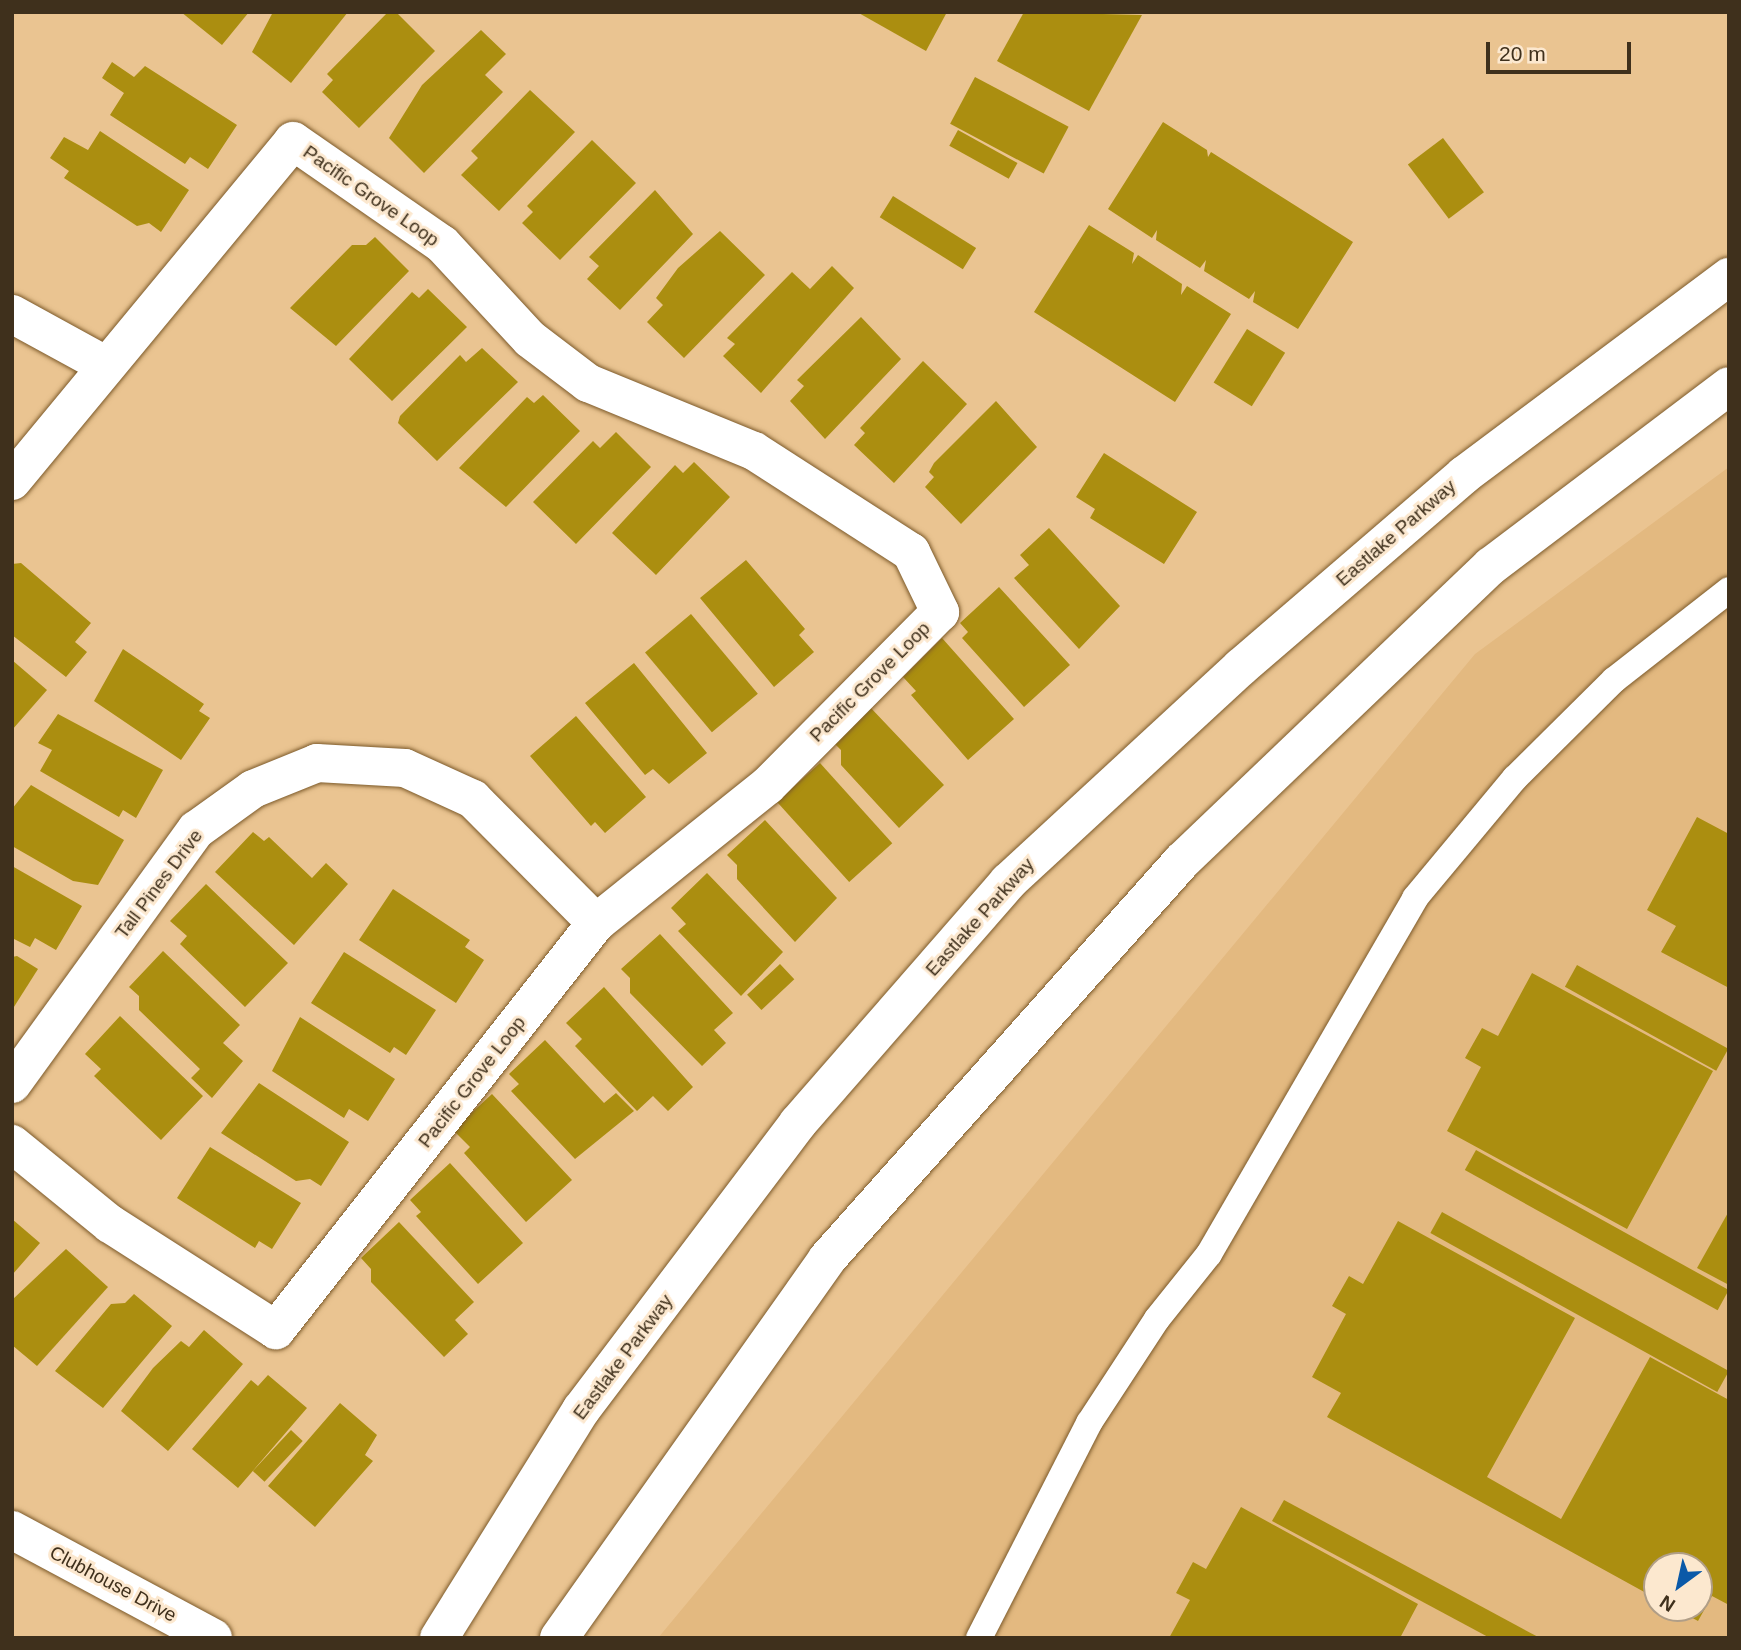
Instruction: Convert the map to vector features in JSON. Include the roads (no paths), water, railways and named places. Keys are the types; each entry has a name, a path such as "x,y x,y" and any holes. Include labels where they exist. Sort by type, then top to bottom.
{"street":[{"name":"Pacific Grove Loop","path":"12,481 105,365 293,141 442,244 530,339 588,383 754,451 911,552 940,612 767,786 596,923 276,1330 110,1224 12,1144"},
{"name":"Eastlake Parkway","path":"439,1638 581,1410 798,1123 1008,882 1241,667 1464,475 1729,277"},
{"path":"12,314 105,365"},
{"path":"559,1638 827,1259 1182,861 1491,566 1729,386"},
{"name":"Tall Pines Drive","path":"12,1084 196,830 253,789 317,763 405,768 472,799 596,923"},
{"name":"Clubhouse Drive","path":"12,1531 213,1638"}],"lane":[{"path":"979,1638 1089,1423 1157,1319 1209,1254 1415,898 1515,778 1614,680 1729,590"}]}
